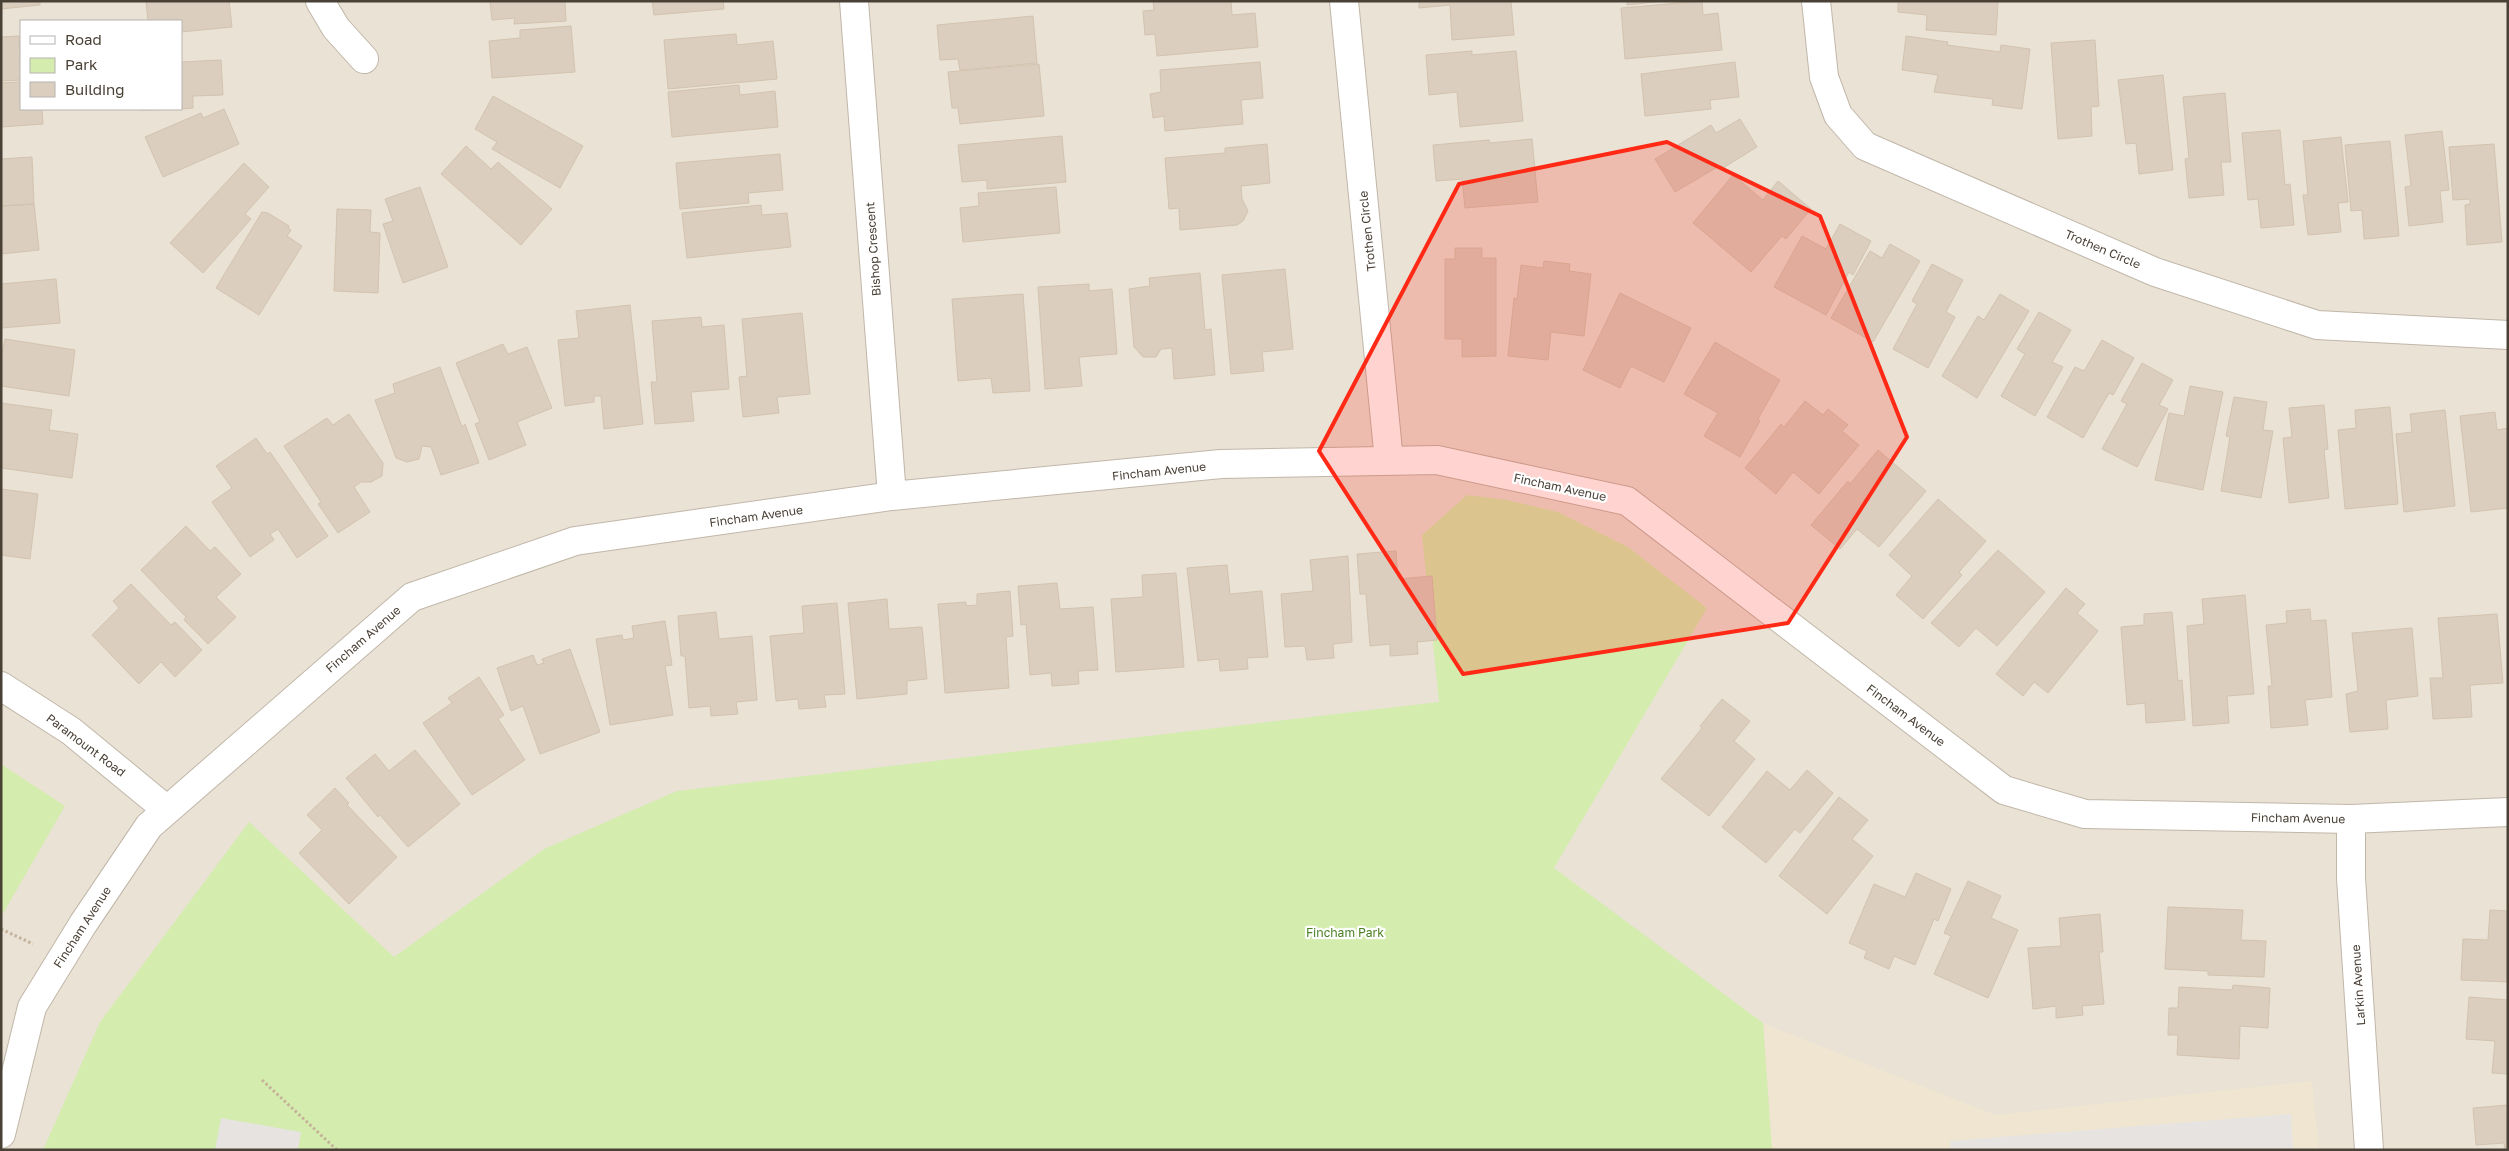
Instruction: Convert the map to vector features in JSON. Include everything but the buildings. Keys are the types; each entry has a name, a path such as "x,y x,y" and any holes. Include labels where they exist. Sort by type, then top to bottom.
{"street":[{"path":"320,1 336,28 364,59"},
{"name":"Bishop Crescent","path":"854,1 892,496"},
{"name":"Trothen Circle","path":"1344,1 1389,461"},
{"name":"Trothen Circle","path":"1816,1 1824,77 1838,115 1865,146 2155,272 2318,325 2508,335"},
{"name":"Fincham Avenue","path":"1,1134 32,1007 83,924 150,826 412,597 575,541 892,496 1222,464 1437,460 1627,502 2004,790 2085,814 2352,820 2508,812"},
{"name":"Paramount Road","path":"1,686 71,731 167,810"},
{"name":"Larkin Avenue","path":"2352,820 2352,878 2369,1150"}],"path":[{"path":"262,1080 337,1150"}],"highlighted area":[{"path":"1667,142 1820,216 1907,437 1788,623 1463,674 1319,451 1459,184"}],"shaded area":[{"path":"1,1 2508,1 2508,1150 1,1150"},
{"path":"1763,1023 1995,1115 2312,1081 2319,1150 1772,1150"},
{"path":"2291,1114 2293,1150 1951,1150 1950,1141"},
{"path":"221,1118 301,1132 298,1150 215,1150"}],"green space":[{"name":"Fincham Park","path":"1467,495 1507,500 1558,512 1628,547 1707,608 1554,868 1763,1023 1772,1150 43,1150 100,1022 249,822 394,957 544,849 677,791 1439,702 1422,535"},
{"path":"1,764 65,806 1,917"}]}
